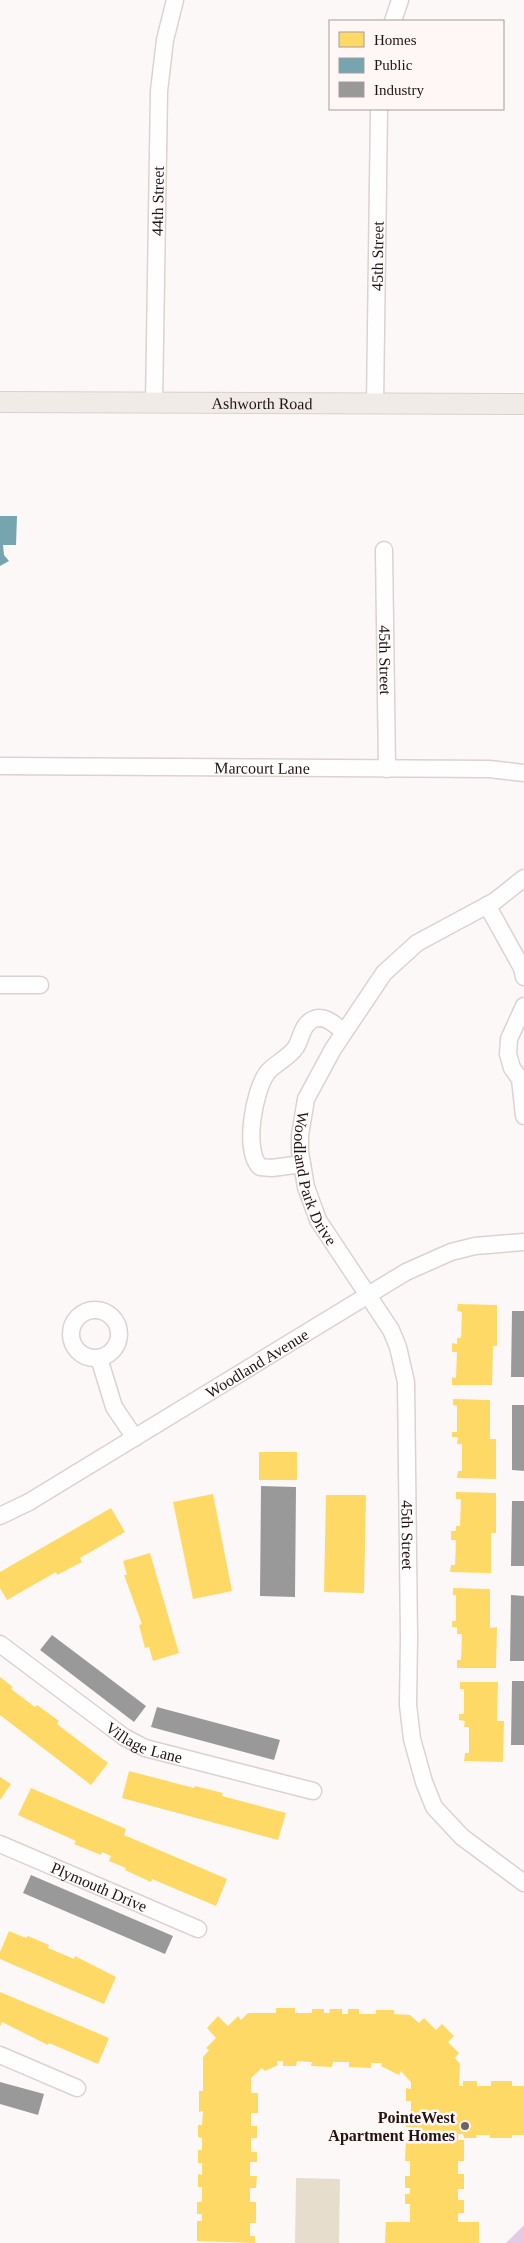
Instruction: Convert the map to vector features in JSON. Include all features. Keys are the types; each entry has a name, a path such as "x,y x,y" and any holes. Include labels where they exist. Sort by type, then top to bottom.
{"main road":[{"name":"Ashworth Road","path":"0,402 524,404"}],"street":[{"name":"44th Street","path":"154,403 159,90 166,40 175,0"},
{"path":"394,20 400,0"},
{"name":"45th Street","path":"375,404 379,110"},
{"name":"45th Street","path":"384,550 387,769"},
{"name":"Marcourt Lane","path":"0,766 489,769 524,773"},
{"name":"Woodland Park Drive","path":"368,1296 318,1220 306,1187 300,1134 306,1100 333,1049 384,973 417,942 503,896 524,878"},
{"path":"487,905 522,968 524,977"},
{"path":"0,985 40,985"},
{"path":"524,1006 509,1039 508,1054 512,1068 522,1079 524,1116"},
{"path":"302,1164 272,1168 260,1167 254,1161 251,1135 254,1107 261,1083 269,1071 282,1062 296,1048 306,1024 315,1019 326,1018 344,1032"},
{"name":"Woodland Avenue","path":"0,1516 29,1502 406,1272 452,1252 475,1246 524,1242"},
{"name":"45th Street","path":"368,1296 391,1330 398,1347 406,1382 408,1706 412,1739 424,1782 434,1807 462,1837 524,1883"},
{"path":"99,1358 114,1407 135,1438"},
{"name":"Village Lane","path":"0,1644 124,1737 145,1748 314,1791"},
{"name":"Plymouth Drive","path":"0,1844 198,1929"},
{"path":"0,2055 77,2088"}],"shaded area":[{"path":"296,2178 340,2179 339,2243 295,2243"},
{"path":"524,2225 524,2243 506,2243"}],"building: Homes":[{"path":"458,1304 497,1305 497,1346 493,1346 492,1385 452,1385 452,1377 456,1378 457,1352 452,1352 452,1343 457,1344 457,1338 461,1338 462,1312 457,1311"},
{"path":"453,1399 490,1400 490,1439 496,1439 496,1479 457,1478 458,1471 462,1471 462,1444 457,1444 458,1437 452,1437 452,1432 457,1432 457,1406 453,1405"},
{"path":"259,1452 297,1452 297,1480 259,1480"},
{"path":"456,1492 496,1493 496,1533 491,1533 491,1573 450,1572 451,1565 455,1565 456,1540 451,1540 451,1531 456,1531 456,1526 460,1526 461,1499 456,1499"},
{"path":"213,1494 232,1591 193,1599 173,1502"},
{"path":"326,1495 366,1495 364,1593 324,1592"},
{"path":"111,1508 125,1532 80,1558 82,1562 57,1575 56,1572 7,1600 0,1588 0,1572"},
{"path":"150,1553 179,1653 153,1661 149,1647 145,1648 139,1625 142,1624 124,1575 127,1575 123,1561"},
{"path":"453,1588 490,1589 490,1628 497,1627 496,1668 457,1668 457,1660 461,1660 462,1634 457,1634 457,1627 452,1627 452,1621 456,1621 456,1595 453,1595"},
{"path":"0,1677 13,1687 11,1689 35,1707 37,1705 59,1721 57,1724 108,1763 91,1785 0,1715"},
{"path":"460,1682 498,1682 497,1721 504,1721 503,1762 464,1761 465,1753 469,1753 469,1727 464,1727 465,1721 459,1720 459,1714 464,1714 464,1689 460,1689"},
{"path":"129,1771 194,1788 195,1786 223,1793 222,1796 286,1813 278,1840 122,1798"},
{"path":"0,1777 11,1784 0,1800"},
{"path":"31,1788 126,1829 124,1835 227,1879 216,1906 152,1879 151,1882 109,1861 111,1856 102,1852 101,1855 74,1844 76,1841 18,1815"},
{"path":"9,1931 26,1938 28,1936 49,1945 48,1948 74,1959 75,1956 116,1977 104,2004 0,1959 0,1952"},
{"path":"0,1992 109,2038 98,2064 49,2043 48,2045 2,2022 0,2027"},
{"name":"PointeWest Apartment Homes","path":"276,2008 295,2008 295,2013 312,2013 312,2009 324,2009 324,2013 329,2013 330,2009 342,2009 342,2014 348,2014 348,2009 359,2009 359,2014 376,2014 376,2010 394,2010 394,2014 410,2015 419,2023 424,2018 436,2030 442,2024 454,2036 448,2042 459,2053 455,2058 460,2064 459,2086 463,2086 463,2081 477,2081 477,2086 491,2086 491,2081 512,2081 512,2086 524,2086 524,2135 512,2135 512,2138 490,2138 490,2135 476,2135 477,2138 464,2138 463,2134 458,2134 458,2140 464,2140 464,2161 458,2161 458,2174 464,2174 464,2189 458,2189 458,2200 464,2200 464,2213 458,2213 458,2222 479,2222 479,2243 385,2243 386,2222 410,2222 410,2204 405,2204 405,2194 410,2194 410,2188 405,2188 405,2176 410,2176 410,2161 405,2161 406,2139 410,2140 411,2127 406,2127 406,2113 411,2113 411,2101 406,2101 406,2088 411,2089 411,2082 401,2071 399,2075 381,2066 382,2063 371,2063 371,2068 349,2067 349,2062 333,2062 332,2067 311,2066 312,2062 297,2061 296,2066 283,2066 283,2061 277,2061 278,2065 265,2071 262,2068 251,2078 251,2093 258,2093 258,2113 251,2113 251,2126 257,2126 257,2138 251,2138 251,2152 257,2152 257,2162 250,2162 250,2176 257,2176 256,2188 250,2188 250,2202 256,2202 256,2223 250,2223 250,2236 255,2236 255,2243 197,2241 197,2221 202,2221 202,2214 197,2214 197,2202 202,2202 202,2187 198,2187 198,2174 202,2175 202,2163 198,2163 198,2150 202,2150 202,2138 198,2137 198,2125 202,2125 203,2111 199,2112 199,2091 203,2091 203,2057 209,2050 206,2048 216,2038 207,2028 218,2016 228,2026 238,2016 241,2020 248,2013 276,2013"}],"building: Public":[{"path":"0,516 17,516 16,545 3,545 4,555 9,561 0,566"}],"building: Industry":[{"path":"512,1311 524,1311 524,1377 511,1377"},
{"path":"512,1405 524,1405 524,1471 512,1470"},
{"path":"261,1486 296,1487 295,1597 260,1596"},
{"path":"512,1501 524,1501 524,1566 511,1566"},
{"path":"511,1595 524,1596 524,1661 510,1661"},
{"path":"52,1635 146,1706 134,1722 40,1650"},
{"path":"512,1681 524,1681 524,1745 511,1745"},
{"path":"157,1707 280,1740 274,1760 151,1727"},
{"path":"31,1875 173,1936 165,1954 23,1893"},
{"path":"0,2082 44,2094 38,2115 0,2104"}],"place":[{"name":"PointeWest Apartment Homes","path":"465,2126"}]}
